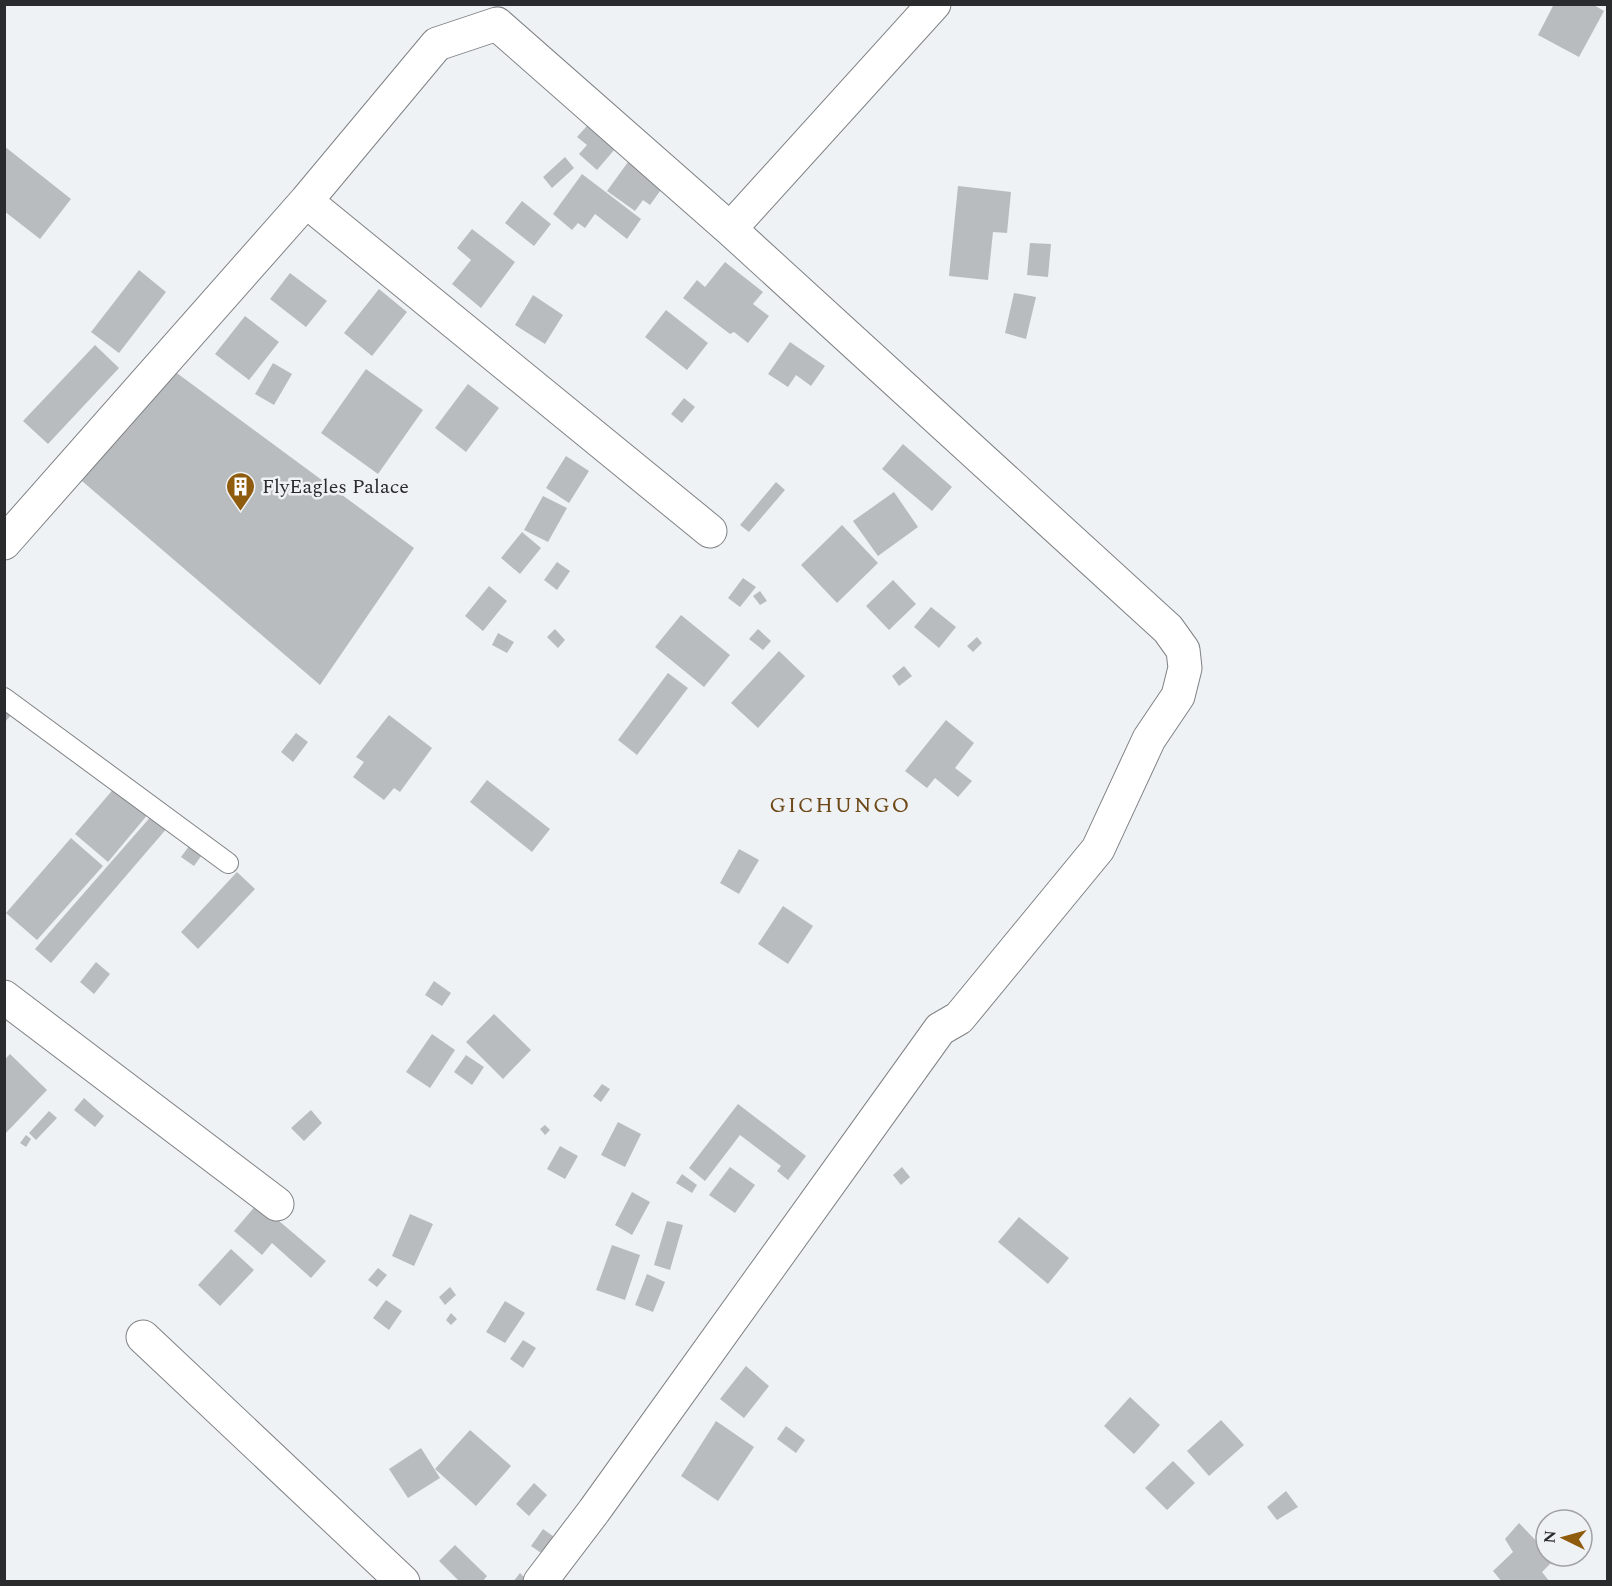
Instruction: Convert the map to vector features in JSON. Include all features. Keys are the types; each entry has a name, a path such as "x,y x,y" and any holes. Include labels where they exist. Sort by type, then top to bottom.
{"street":[{"path":"730,229 934,4"},
{"path":"4,543 306,201 436,44 497,24 730,229 1168,629 1183,650 1185,668 1178,696 1149,739 1098,849 959,1018 940,1029 594,1511 540,1581"},
{"path":"306,201 710,531"},
{"path":"4,997 277,1204"},
{"path":"143,1337 403,1581"}],"lane":[{"path":"4,698 228,863"}],"building":[{"path":"1554,4 1592,4 1604,11 1579,57 1538,35"},
{"path":"594,118 621,142 597,170 579,154 587,145 577,137"},
{"path":"4,146 71,199 40,239 4,211"},
{"path":"565,157 574,168 552,188 543,177"},
{"path":"628,162 663,187 650,205 643,200 635,211 607,191"},
{"path":"582,174 641,219 627,239 595,214 585,228 578,223 572,230 553,214"},
{"path":"958,186 1011,192 1007,233 993,232 988,280 949,276"},
{"path":"522,201 551,224 534,246 505,223"},
{"path":"472,229 515,262 481,308 452,284 471,260 457,248"},
{"path":"1030,243 1051,244 1048,277 1027,275"},
{"path":"725,262 763,292 753,304 769,316 748,343 734,332 730,334 683,298 697,280 705,287"},
{"path":"139,270 166,292 119,353 91,332"},
{"path":"290,273 327,301 306,327 270,299"},
{"path":"379,289 407,312 372,356 344,333"},
{"path":"1014,293 1036,297 1026,339 1005,333"},
{"path":"533,295 563,315 545,344 515,325"},
{"path":"666,310 708,343 687,370 645,337"},
{"path":"245,316 279,342 249,380 215,354"},
{"path":"790,342 825,366 811,386 796,375 788,387 768,374"},
{"path":"95,345 119,368 48,444 23,421"},
{"path":"273,363 292,374 274,405 255,394"},
{"name":"FlyEagles Palace","path":"170,368 414,548 320,685 75,475"},
{"path":"366,369 423,410 378,474 321,433"},
{"path":"468,384 499,408 466,452 435,428"},
{"path":"684,398 695,407 682,423 671,414"},
{"path":"903,444 952,487 932,511 882,469"},
{"path":"566,456 589,471 569,503 546,488"},
{"path":"776,482 785,490 749,532 740,525"},
{"path":"894,492 918,527 878,556 853,521"},
{"path":"543,496 567,508 548,542 524,530"},
{"path":"842,525 878,563 837,603 801,565"},
{"path":"522,532 541,548 520,574 501,558"},
{"path":"557,562 570,571 557,590 544,580"},
{"path":"743,578 756,587 740,607 728,598"},
{"path":"893,580 916,604 889,630 866,606"},
{"path":"489,586 507,601 483,631 465,616"},
{"path":"760,591 767,601 760,605 753,596"},
{"path":"931,607 956,627 939,648 914,627"},
{"path":"681,615 730,655 704,687 655,647"},
{"path":"555,629 565,640 558,648 547,637"},
{"path":"758,629 771,641 763,650 749,639"},
{"path":"498,633 514,642 507,653 492,645"},
{"path":"977,637 982,643 973,652 967,646"},
{"path":"779,651 805,676 758,728 731,703"},
{"path":"904,666 912,676 899,686 892,676"},
{"path":"668,673 688,688 637,755 618,740"},
{"path":"4,705 14,712 4,723"},
{"path":"389,715 432,748 400,792 394,788 384,800 353,777 364,762 356,757"},
{"path":"946,720 974,743 955,768 972,781 958,797 935,778 927,788 905,771"},
{"path":"296,733 308,742 293,762 281,752"},
{"path":"487,780 550,829 532,852 470,802"},
{"path":"116,786 149,813 108,862 75,834"},
{"path":"153,814 168,827 51,963 35,949"},
{"path":"71,838 103,866 37,940 6,913"},
{"path":"192,842 204,852 194,866 181,857"},
{"path":"739,849 759,860 739,894 720,883"},
{"path":"237,872 255,889 198,949 181,932"},
{"path":"783,906 813,926 788,964 758,944"},
{"path":"96,962 110,974 94,994 80,982"},
{"path":"434,981 451,993 442,1006 425,995"},
{"path":"494,1014 531,1050 503,1079 466,1042"},
{"path":"432,1034 455,1050 430,1088 406,1072"},
{"path":"10,1054 47,1090 4,1135 4,1060"},
{"path":"466,1055 484,1067 472,1085 454,1072"},
{"path":"602,1084 610,1089 601,1102 593,1096"},
{"path":"84,1098 104,1116 95,1127 74,1110"},
{"path":"738,1104 806,1156 788,1180 777,1171 781,1166 740,1135 705,1181 689,1168"},
{"path":"311,1110 322,1123 304,1141 291,1128"},
{"path":"49,1111 57,1118 36,1140 29,1133"},
{"path":"618,1122 641,1134 625,1167 601,1155"},
{"path":"545,1125 550,1130 545,1135 540,1129"},
{"path":"26,1135 31,1139 26,1147 20,1143"},
{"path":"560,1146 578,1156 565,1179 547,1169"},
{"path":"730,1167 755,1185 735,1213 709,1195"},
{"path":"902,1167 910,1177 901,1185 893,1175"},
{"path":"682,1174 697,1185 692,1193 676,1183"},
{"path":"632,1192 650,1202 632,1235 615,1225"},
{"path":"258,1203 326,1261 311,1278 272,1243 262,1255 234,1231"},
{"path":"410,1214 433,1224 414,1266 392,1256"},
{"path":"1019,1217 1069,1258 1048,1284 998,1242"},
{"path":"667,1221 683,1225 670,1270 654,1265"},
{"path":"612,1245 640,1255 625,1300 596,1290"},
{"path":"231,1249 254,1270 220,1306 198,1285"},
{"path":"378,1268 387,1275 377,1287 368,1280"},
{"path":"647,1274 665,1282 653,1312 635,1305"},
{"path":"450,1287 456,1295 445,1305 439,1297"},
{"path":"386,1300 402,1311 389,1330 373,1318"},
{"path":"505,1301 525,1313 505,1343 486,1332"},
{"path":"451,1313 457,1319 451,1325 446,1320"},
{"path":"523,1340 536,1348 523,1368 510,1359"},
{"path":"746,1366 769,1386 744,1418 720,1399"},
{"path":"1130,1397 1160,1425 1134,1454 1104,1426"},
{"path":"1221,1420 1244,1445 1209,1476 1187,1451"},
{"path":"716,1421 754,1447 718,1501 681,1476"},
{"path":"786,1426 805,1440 796,1453 777,1439"},
{"path":"470,1430 511,1466 476,1506 435,1469"},
{"path":"421,1448 440,1478 408,1498 389,1469"},
{"path":"1173,1461 1195,1483 1167,1510 1145,1488"},
{"path":"534,1483 547,1495 529,1516 516,1504"},
{"path":"1286,1491 1298,1507 1277,1520 1267,1507"},
{"path":"1519,1523 1534,1539 1534,1568 1546,1568 1542,1572 1550,1582 1502,1582 1493,1571 1513,1552 1505,1539"},
{"path":"543,1529 560,1541 547,1557 531,1546"},
{"path":"455,1545 487,1576 482,1582 460,1582 439,1561"},
{"path":"520,1573 529,1582 513,1582"}],"place":[{"name":"FlyEagles Palace","path":"241,512"}],"district":[{"name":"GICHUNGO","path":"840,804"}]}
